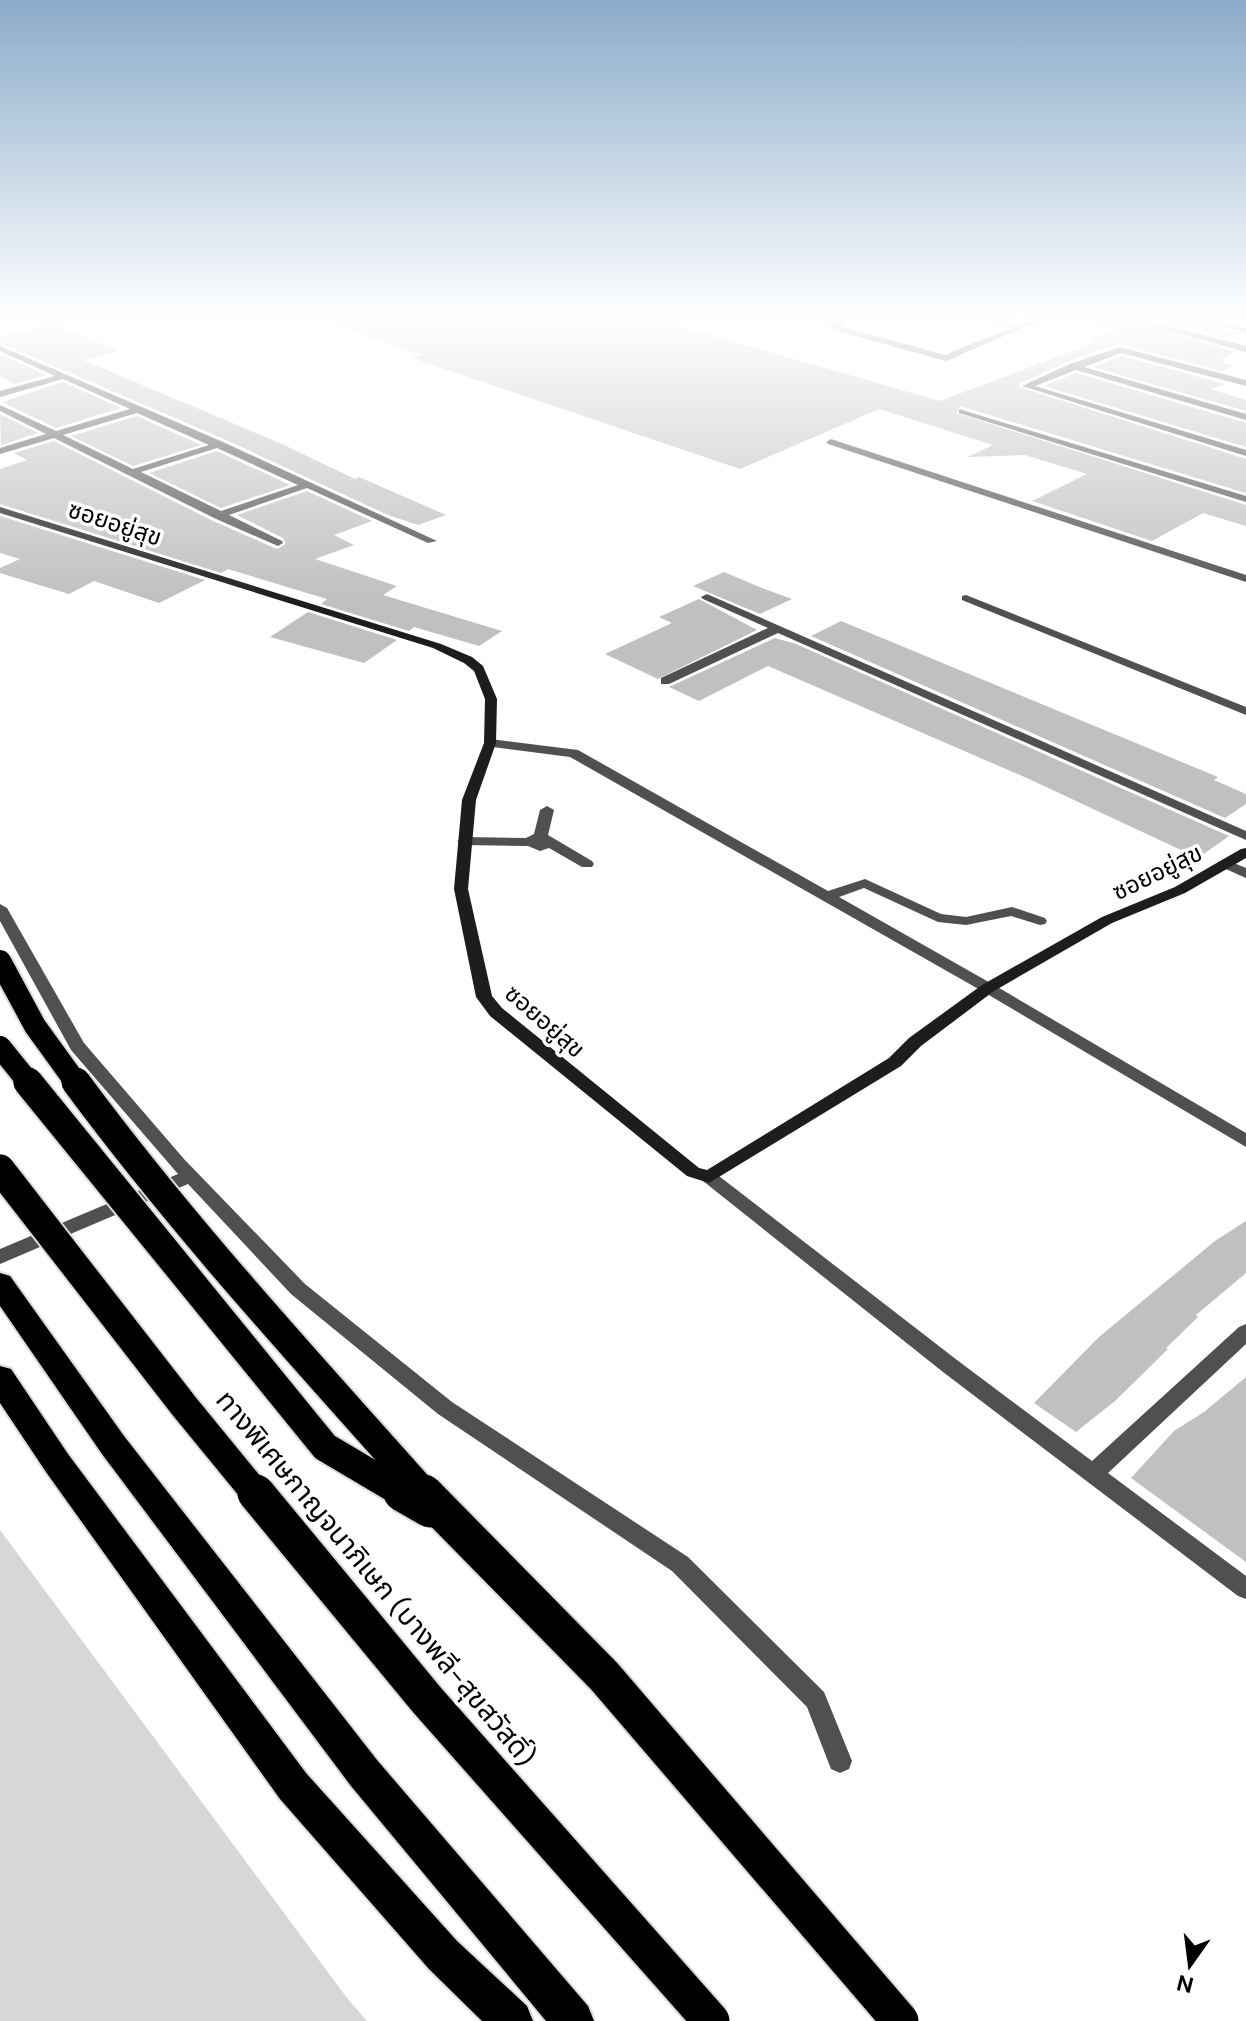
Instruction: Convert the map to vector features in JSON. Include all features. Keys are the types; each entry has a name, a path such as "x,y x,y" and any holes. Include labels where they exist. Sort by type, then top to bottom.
{"highway":[{"path":"0,961 35,1026 121,1143 239,1284 450,1522 604,1676 900,2021"},
{"path":"0,1047 325,1447 450,1522"},
{"name":"ทางพิเศษกาญจนาภิเษก (บางพลี-สุขสวัสดิ์)","path":"0,1169 184,1406 397,1663 711,2021"},
{"path":"0,1284 113,1445 364,1773 573,2021"},
{"path":"0,1378 57,1463 293,1786 443,1955 512,2021"}],"street":[{"path":"0,451 132,411"},
{"path":"145,411 432,541"},
{"path":"963,411 1246,499"},
{"path":"1109,411 1246,453"},
{"path":"1227,411 1246,417"},
{"path":"3,412 278,543"},
{"path":"831,442 1246,579"},
{"path":"129,473 220,444"},
{"path":"218,516 307,485"},
{"name":"ซอยอยู่สุข","path":"0,510 437,646 468,660 479,669 491,699 490,743 469,800 461,889 484,997 496,1012 693,1172 709,1177 895,1062 915,1042 988,988 1107,920 1180,890 1246,852"},
{"path":"707,597 1246,836"},
{"path":"966,598 1246,711"},
{"path":"665,681 776,629"},
{"path":"490,743 573,753 988,988 1246,1141"},
{"path":"540,840 547,810"},
{"path":"464,841 540,840 587,864"},
{"path":"1224,863 1246,874"},
{"path":"826,897 865,883 938,918 966,921 1012,911 1040,921"},
{"path":"0,908 77,1046 190,1176 298,1289 445,1408 680,1564 816,1700 840,1761"},
{"path":"0,1257 190,1176"},
{"path":"709,1177 1246,1589"},
{"path":"1093,1473 1246,1332"}],"shaded area":[{"path":"0,1530 347,1998 367,2021 0,2021"}],"building":[{"path":"21,411 110,411 56,428"},
{"path":"159,411 205,411 355,479 359,477 446,515 418,525 388,515"},
{"path":"570,411 874,411 740,469"},
{"path":"886,411 957,411 1246,505 1246,526 1203,513 1152,541 1032,501 1087,474 1025,455 968,457 993,445"},
{"path":"977,411 1096,411 1246,459 1246,493"},
{"path":"1128,411 1206,411 1246,423 1246,447"},
{"path":"0,414 38,433 1,445"},
{"path":"137,416 201,445 133,466 71,436"},
{"path":"54,441 213,521 277,549 286,544 283,538 237,515 307,491 372,521 334,535 354,545 315,559 397,586 383,595 502,631 479,646 414,627 409,631 321,604 327,599 228,569 221,573 0,504 0,469 27,460 14,453"},
{"path":"217,451 290,485 221,508 149,473"},
{"path":"0,516 205,580 159,603 94,581 69,594 0,573 0,568 20,559 0,553"},
{"path":"724,572 792,599 760,614 693,586"},
{"path":"699,599 757,630 658,679 605,654 672,623 659,617"},
{"path":"308,612 397,640 364,663 270,637"},
{"path":"841,621 1218,777 1214,780 1246,794 1246,804 1225,818 811,636"},
{"path":"775,638 796,644 1229,836 1198,858 1029,779 768,666 699,701 669,687"},
{"path":"1246,1221 1246,1273 1196,1315 1198,1317 1168,1349 1115,1401 1076,1432 1034,1403 1099,1337 1215,1241"},
{"path":"1246,1377 1246,1562 1131,1478 1174,1431 1204,1412"}]}
